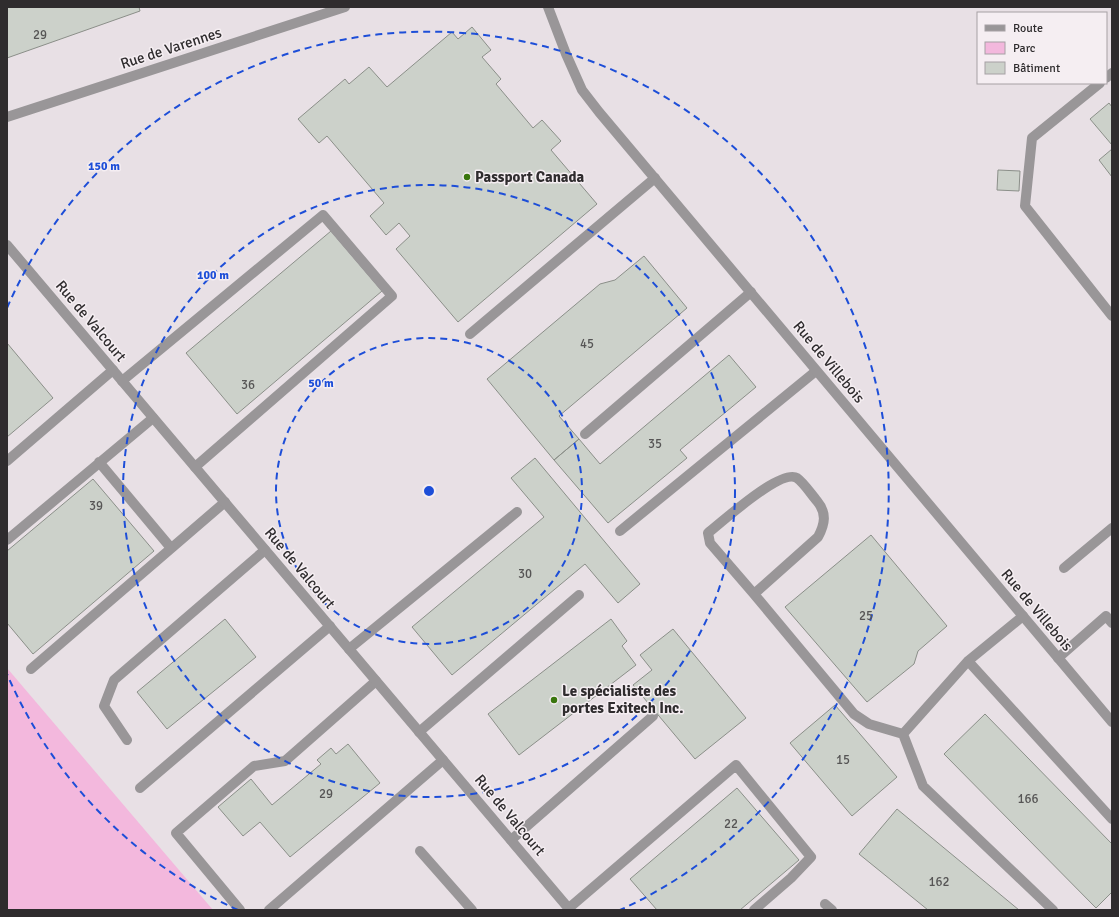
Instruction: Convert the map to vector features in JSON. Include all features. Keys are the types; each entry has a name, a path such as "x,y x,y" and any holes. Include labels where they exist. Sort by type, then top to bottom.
{"street":[{"name":"Rue de Varennes","path":"7,117 345,7"},
{"name":"Rue de Villebois","path":"548,7 582,90 599,112 1112,722"},
{"path":"1099,84 1032,138 1025,206 1112,316"},
{"path":"470,334 655,178"},
{"path":"122,381 323,215 392,296 195,467"},
{"name":"Rue de Valcourt","path":"9,251 113,370 570,909"},
{"path":"585,434 751,292"},
{"path":"7,461 113,370"},
{"path":"620,531 816,371"},
{"path":"7,540 153,418"},
{"path":"99,462 171,548"},
{"path":"754,594 818,537 823,529 826,518 820,504 796,478 789,476 772,482 708,533 710,543 854,714 869,724 903,734"},
{"path":"32,669 225,502"},
{"path":"349,649 517,512"},
{"path":"1064,568 1112,528"},
{"path":"127,740 104,706 114,680 265,550"},
{"path":"419,732 579,595"},
{"path":"903,734 968,661 1023,616"},
{"path":"1058,658 1106,616 1112,622"},
{"path":"140,788 330,626"},
{"path":"968,661 1112,819"},
{"path":"240,910 176,833 254,766 285,761 376,681"},
{"path":"511,840 653,716"},
{"path":"903,734 923,786 1053,910"},
{"path":"269,910 443,760"},
{"path":"570,909 736,765 811,857 791,878 754,910"},
{"path":"420,851 472,910"}],"green space":[{"path":"7,668 213,910 7,910"}],"building":[{"path":"7,7 139,7 140,11 7,58"},
{"name":"Passport Canada","path":"472,27 491,50 482,57 501,79 496,84 533,128 542,120 561,141 551,150 597,204 458,322 396,249 410,236 399,223 386,235 370,216 384,203 327,136 319,143 298,119 345,79 349,84 369,67 387,87 452,32 458,39"},
{"path":"1109,103 1112,107 1112,145 1090,119"},
{"path":"1112,149 1112,177 1099,160"},
{"path":"998,170 1020,171 1019,191 997,190"},
{"path":"331,231 382,291 237,414 186,353"},
{"path":"644,256 687,308 559,416 579,439 554,460 487,379 600,284 615,280"},
{"path":"7,343 53,398 7,437"},
{"path":"729,355 756,387 680,450 687,458 608,523 554,460 579,439 600,464"},
{"path":"535,458 640,584 618,603 585,564 452,675 412,627 544,517 511,478"},
{"path":"93,479 154,551 33,654 7,623 7,551"},
{"path":"871,535 947,626 918,651 914,664 867,702 785,607"},
{"path":"225,619 256,657 167,729 137,692"},
{"path":"611,619 627,641 622,646 636,665 519,755 488,714"},
{"path":"673,629 746,718 695,759 633,685 652,670 640,655"},
{"path":"835,705 897,777 852,816 790,743"},
{"path":"985,714 1112,844 1112,892 1096,908 944,754"},
{"path":"348,744 380,783 290,857 260,822 243,836 218,807 251,779 272,805 321,764 317,760 331,748 336,754"},
{"path":"737,788 799,860 740,910 657,910 630,879"},
{"path":"897,809 1019,910 928,910 859,854"}],"place":[{"name":"Passport Canada","path":"467,177"},
{"name":"Le spécialiste des portes Exitech Inc.","path":"554,700"}]}
